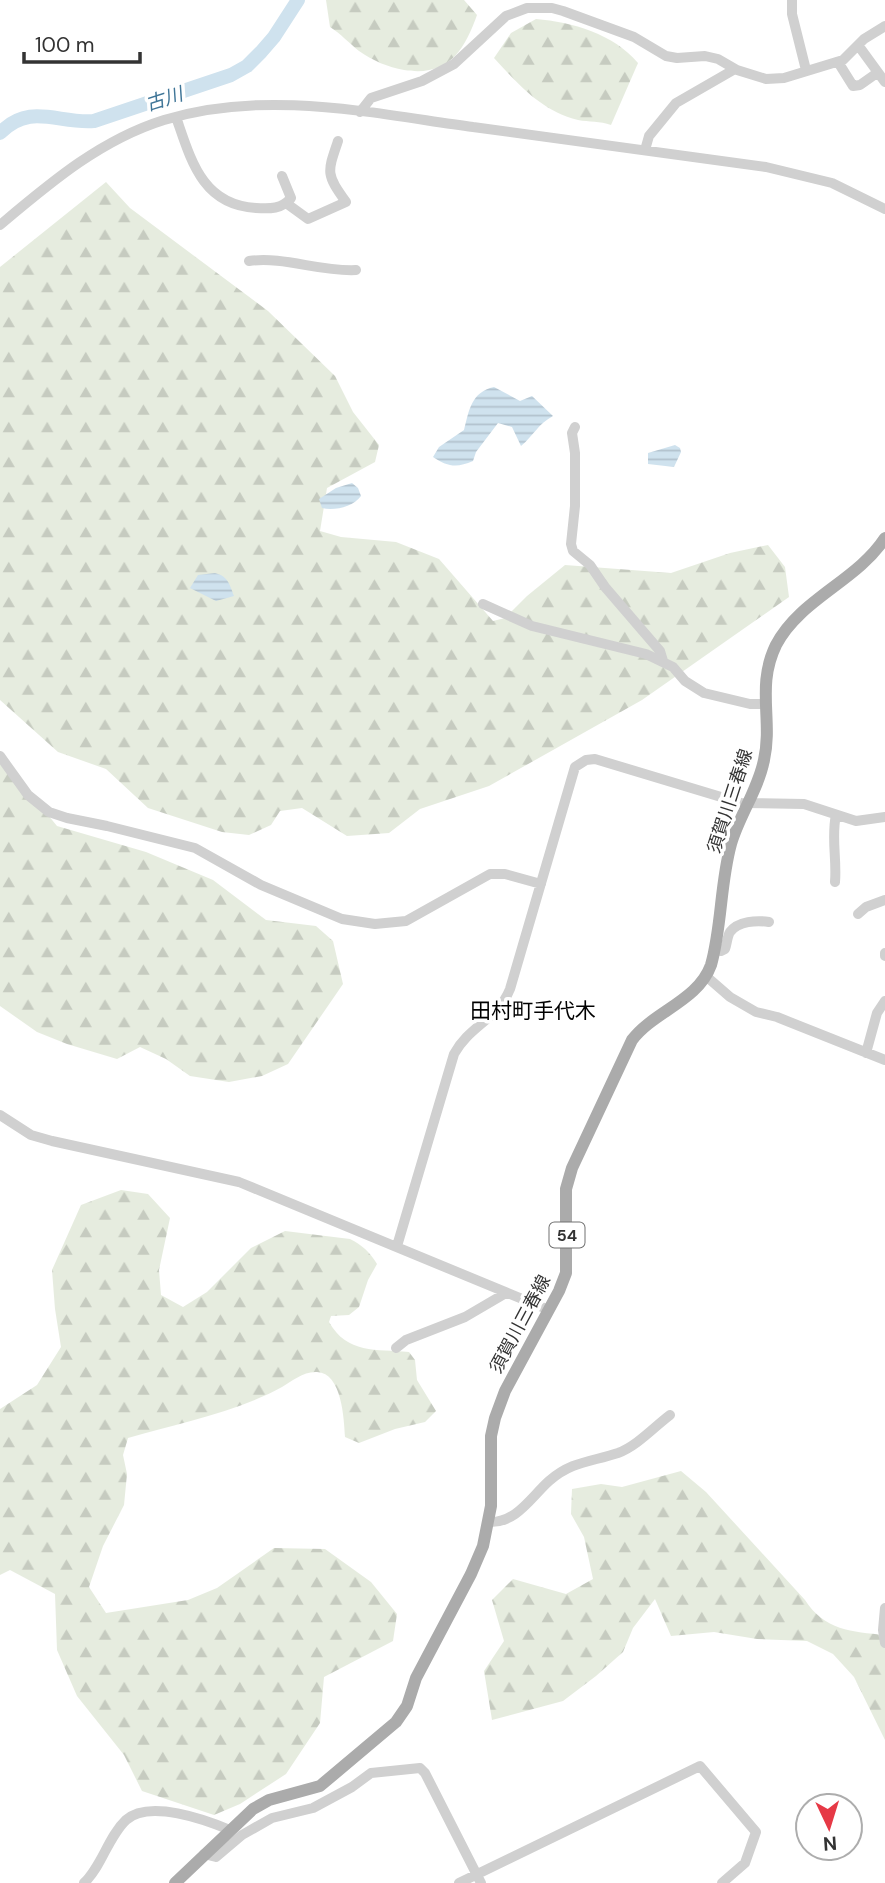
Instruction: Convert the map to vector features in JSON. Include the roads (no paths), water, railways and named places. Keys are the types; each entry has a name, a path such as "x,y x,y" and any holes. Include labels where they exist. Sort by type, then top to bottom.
{"main road":[{"name":"須賀川三春線","path":"175,1883 261,1803 320,1786 396,1722 407,1706 421,1667 479,1558 488,1522 491,1436 495,1418 505,1391 566,1273 568,1178 635,1036 689,994 707,976 716,946 732,843 764,763 767,743 764,683 776,645 790,624 861,567 885,538"}],"street":[{"path":"792,0 792,14 806,70"},
{"path":"360,112 371,98 422,81 454,64 506,16 527,8 563,11 634,37 666,56 705,56 718,59 735,69 770,79 784,78 838,62 885,26"},
{"path":"838,62 853,86 883,79 858,45"},
{"path":"645,150 649,136 676,103 735,69"},
{"path":"0,225 43,189 106,145 136,130 213,108 278,103 766,167 807,175 844,188 885,209"},
{"path":"176,117 191,160 206,185 221,197 248,207 269,208 286,203 292,198 282,176"},
{"path":"286,203 308,219 346,202 332,183 329,173 338,141"},
{"path":"249,261 268,260 321,269 356,270"},
{"path":"575,427 572,433 575,453 575,506 571,544 573,551 590,565 605,587 656,646 663,662"},
{"path":"483,604 532,626 646,654 673,667 685,681 704,693 750,704 765,704"},
{"path":"0,756 28,795 49,811 67,818 195,848 261,885 342,919 375,924 406,921 490,874 505,874 541,884"},
{"path":"397,1246 454,1054 466,1037 504,1003 575,767 586,760 595,759 730,800 804,804 856,821 885,817"},
{"path":"835,882 836,854 833,835 836,815"},
{"path":"858,914 866,907 885,900"},
{"path":"716,946 721,951 725,949 729,934 746,922 769,922"},
{"path":"707,976 730,997 756,1012 788,1021 885,1060"},
{"path":"866,1053 877,1013 885,1002"},
{"path":"0,1115 31,1135 52,1141 239,1182 549,1310"},
{"path":"396,1348 406,1340 465,1317 506,1293"},
{"path":"488,1522 499,1522 517,1513 550,1481 569,1467 620,1452 670,1415"},
{"path":"885,1608 885,1643"},
{"path":"459,1883 479,1879 700,1766 756,1832 745,1863 722,1883"},
{"path":"204,1854 216,1857 242,1835 272,1818 313,1808 352,1787 371,1773 420,1768 479,1879"},
{"path":"84,1883 124,1822 136,1815 159,1812 188,1815 230,1830"}],"water":[{"path":"494,387 520,401 532,396 553,416 521,446 512,427 498,423 476,452 473,461 453,465 433,457 439,447 464,430 472,403 480,393"},
{"path":"675,445 681,452 674,467 648,464 648,453"},
{"path":"352,483 361,496 358,500 343,507 322,508 319,499 336,488"},
{"path":"215,573 226,579 234,596 216,601 190,588 198,575"}],"waterway":[{"name":"古川","path":"0,133 22,118 33,116 94,121 231,75 247,66 261,52 298,0"}],"district":[{"name":"田村町手代木","path":"533,1011"}]}
